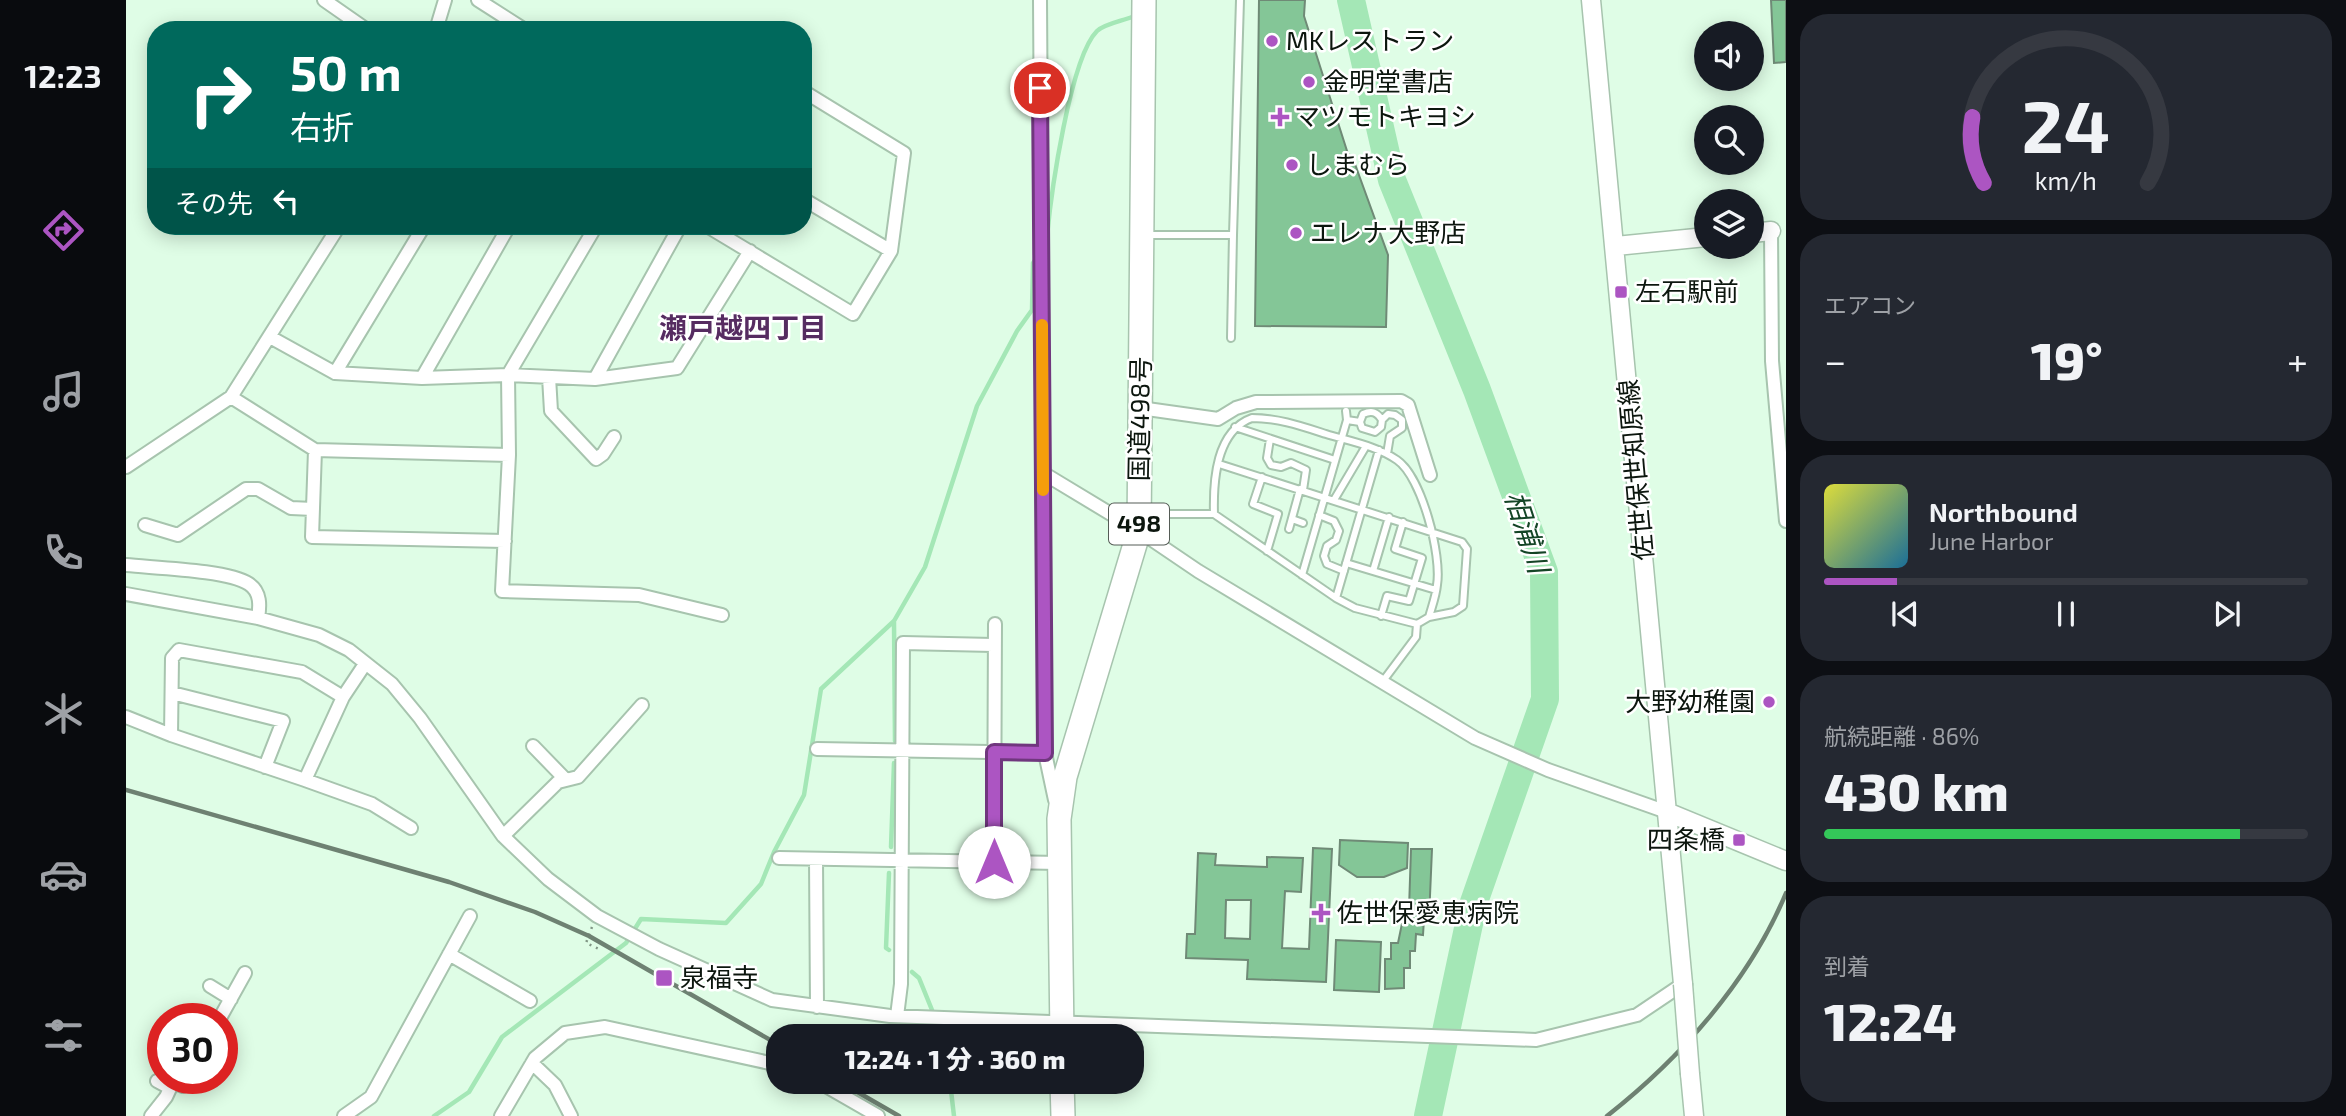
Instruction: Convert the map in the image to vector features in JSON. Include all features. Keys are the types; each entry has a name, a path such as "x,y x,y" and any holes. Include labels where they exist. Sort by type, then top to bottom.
{"highway":[{"name":"国道498号","path":"1062,1024 1059,819 1065,777 1139,522 1144,0"},
{"path":"1062,1094 1063,1116"}],"main road":[{"name":"佐世保世知原線","path":"1591,0 1616,246 1694,1116"},
{"path":"1764,232 1770,231"},
{"path":"1616,246 1694,238"},
{"path":"1667,812 1786,860"}],"street":[{"path":"439,21 445,0"},
{"path":"478,0 511,21"},
{"path":"1040,0 1045,753 1059,819"},
{"path":"331,2 355,21"},
{"path":"722,235 853,314 891,251 904,153 812,97"},
{"path":"812,204 891,251"},
{"path":"1770,231 1772,361 1786,521"},
{"path":"126,467 231,397 333,235"},
{"path":"335,373 419,235"},
{"path":"422,378 504,235"},
{"path":"591,235 508,375 509,456 502,591 639,595 722,615"},
{"path":"594,379 675,235"},
{"path":"270,337 335,373 422,378 508,375 594,379 677,369 750,251"},
{"path":"549,377 551,411 596,459 603,454 614,437"},
{"path":"231,397 315,450 509,456"},
{"path":"1140,408 1218,419 1236,408 1256,402 1401,401 1408,405 1430,475"},
{"path":"315,450 312,537 505,541"},
{"path":"1043,473 1139,522 1198,571 1475,738 1548,770 1667,812"},
{"path":"145,525 177,535 246,489 258,489 291,508 313,509"},
{"path":"126,565 228,576 250,584 258,596 258,618"},
{"path":"126,594 258,618 319,635 349,650 392,684 420,718 503,836 548,879 597,916 640,939 772,1000 897,1016 999,1024"},
{"path":"994,862 995,624"},
{"path":"897,1016 901,984 903,643 993,646"},
{"path":"171,735 172,658 179,650 302,672 343,698"},
{"path":"305,780 343,698 365,664"},
{"path":"172,692 283,721 265,767"},
{"path":"503,836 558,782 578,777 642,705"},
{"path":"126,717 372,804 411,828"},
{"path":"533,746 566,780"},
{"path":"817,749 1045,753"},
{"path":"779,858 1060,863"},
{"path":"816,859 817,1007"},
{"path":"344,1116 371,1097 470,916"},
{"path":"449,954 530,1001"},
{"path":"229,1003 245,973"},
{"path":"1144,1028 1536,1040 1637,1015 1683,984"},
{"path":"210,986 231,999"},
{"path":"501,1116 532,1063 565,1033 605,1027 766,1063"},
{"path":"532,1063 555,1085 571,1116"},
{"path":"151,1116 166,1094"},
{"path":"840,1094 878,1116"}],"lane":[{"path":"1231,338 1240,0"},
{"path":"1142,235 1233,235"},
{"path":"1302,575 1347,420 1346,411"},
{"path":"1387,454 1391,436 1402,428 1402,420 1388,414 1382,423 1375,432 1368,432 1362,428 1360,422 1363,414 1371,411 1378,413 1382,423 1391,436"},
{"path":"1214,514 1213,489 1228,433 1252,418 1272,418 1387,454 1399,461 1412,479 1432,531 1436,590 1429,617"},
{"path":"1347,420 1360,422"},
{"path":"1235,427 1335,460"},
{"path":"1270,439 1266,458 1271,465 1281,467 1291,463 1306,470 1289,529"},
{"path":"1334,500 1366,446"},
{"path":"1336,598 1378,450"},
{"path":"1139,522 1214,514 1336,598 1381,616 1417,624 1429,617 1454,612 1463,606 1466,549 1462,542 1219,464"},
{"path":"1262,477 1253,504 1278,514 1267,551"},
{"path":"1319,515 1334,521 1339,531 1336,540 1327,546 1324,556 1327,564 1373,571 1436,590"},
{"path":"1373,571 1389,517"},
{"path":"1292,519 1303,523"},
{"path":"1381,616 1387,596 1409,601 1422,558 1395,549 1403,522"},
{"path":"1372,541 1381,544"},
{"path":"1382,682 1416,637 1417,624"}],"path":[{"path":"597,916 586,943 599,949"}],"building":[{"path":"1259,0 1305,0 1304,16 1348,154 1352,156 1388,255 1386,327 1255,326"},
{"path":"1771,0 1786,0 1786,62 1774,63"},
{"path":"1340,840 1408,843 1407,868 1384,877 1357,877 1339,865"},
{"path":"1313,848 1332,849 1326,982 1247,979 1248,960 1186,958 1187,934 1195,934 1198,853 1216,854 1215,865 1267,867 1267,857 1303,858 1301,892 1285,891 1282,948 1309,949","holes":["1226,900 1251,900 1250,939 1225,938"]},
{"path":"1411,849 1432,849 1429,919 1424,919 1423,935 1416,934 1415,951 1410,951 1410,968 1404,968 1404,988 1385,989 1385,959 1391,959 1391,943 1398,943 1405,909 1409,909"},
{"path":"1336,940 1381,942 1379,992 1334,990"}],"waterway":[{"name":"相浦川","path":"1351,0 1392,180 1477,390 1544,572 1545,699 1473,905 1428,1116"},
{"path":"1047,236 1063,128 1078,69 1087,46 1097,31 1132,17"},
{"path":"434,1116 469,1092 502,1037 626,943 641,919 726,923 761,884 774,852 804,795 821,689 894,621 925,567 977,406 1017,331 1032,310 1033,263 1038,256"},
{"path":"894,622 895,741"},
{"path":"891,847 894,763"},
{"path":"889,873 886,948 889,950"},
{"path":"912,972 919,978 932,1010"},
{"path":"951,1094 954,1116"}],"railway":[{"path":"126,790 449,882 535,912 589,936 766,1038"},
{"path":"1607,1116 1661,1069 1711,1015 1753,956 1786,893"},
{"path":"861,1094 899,1116"}],"slow traffic":[{"path":"1042,325 1043,490"}],"place":[{"name":"MKレストラン","path":"1272,41"},
{"name":"金明堂書店","path":"1309,82"},
{"name":"マツモトキヨシ","path":"1280,117"},
{"name":"しまむら","path":"1292,165"},
{"name":"エレナ大野店","path":"1296,233"},
{"name":"左石駅前","path":"1621,292"},
{"name":"大野幼稚園","path":"1769,702"},
{"name":"四条橋","path":"1739,840"},
{"name":"佐世保愛恵病院","path":"1321,913"},
{"name":"泉福寺","path":"664,978"}],"district":[{"name":"瀬戸越四丁目","path":"743,328"}],"route":[{"path":"994,862 994,752 1045,753 1040,88"}]}
